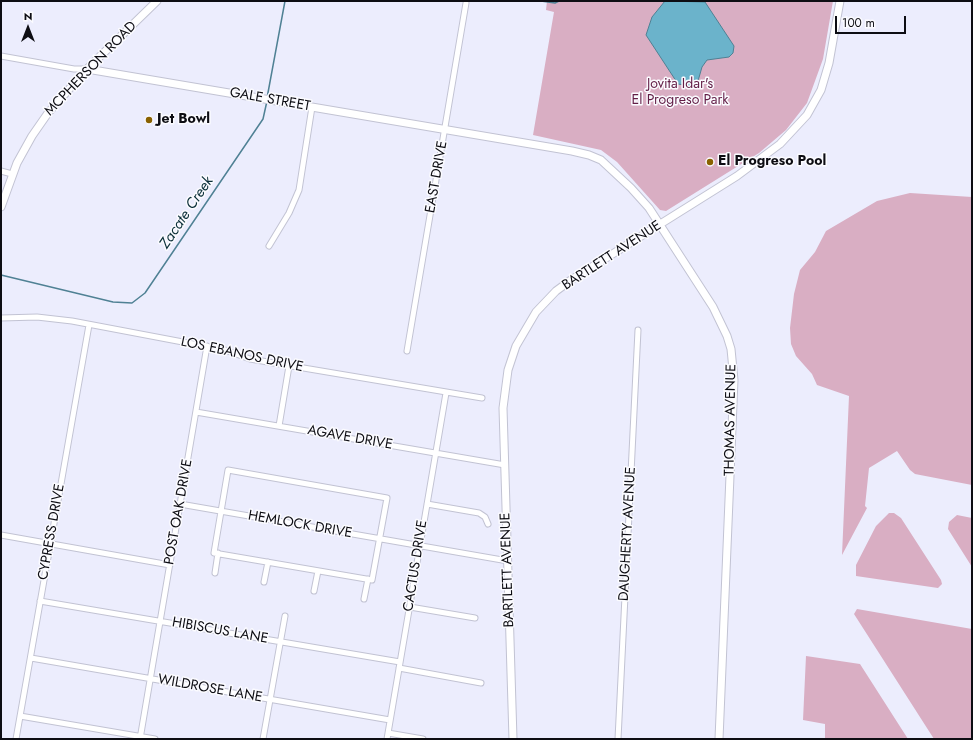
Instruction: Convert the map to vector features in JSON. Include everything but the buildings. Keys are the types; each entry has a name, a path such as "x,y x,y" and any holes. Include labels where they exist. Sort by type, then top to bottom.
{"main road":[{"name":"MCPHERSON ROAD","path":"1,207 12,174 23,151 54,105 157,1"},
{"name":"BARTLETT AVENUE","path":"513,739 503,408 504,388 512,355 522,333 536,312 566,284 737,176 780,144 807,115 821,90 829,63 840,1"},
{"name":"GALE STREET","path":"87,70 275,100 539,146"},
{"name":"THOMAS AVENUE","path":"539,146 589,155 601,160 613,170 649,208 721,321 729,342 733,364 719,739"}],"street":[{"name":"EAST DRIVE","path":"408,351 466,4"},
{"name":"GALE STREET","path":"1,56 87,70"},
{"path":"269,246 289,213 299,190 312,107"},
{"path":"1,171 12,174"},
{"name":"LOS EBANOS DRIVE","path":"1,318 37,317 72,321 207,346 225,350 250,359 482,398"},
{"name":"CYPRESS DRIVE","path":"16,739 89,325"},
{"name":"DAUGHERTY AVENUE","path":"618,739 638,330"},
{"name":"POST OAK DRIVE","path":"140,738 207,346"},
{"path":"279,426 289,366"},
{"name":"CACTUS DRIVE","path":"387,739 446,393"},
{"name":"AGAVE DRIVE","path":"196,412 505,465"},
{"path":"215,574 221,511 228,470 387,498 370,580 364,599"},
{"name":"HEMLOCK DRIVE","path":"180,504 508,561"},
{"path":"427,504 479,513 485,517 488,524"},
{"path":"1,535 170,565"},
{"path":"216,553 370,580"},
{"path":"264,582 268,562"},
{"path":"314,591 318,571"},
{"name":"HIBISCUS LANE","path":"40,600 400,662"},
{"path":"410,606 475,618"},
{"path":"263,739 285,616"},
{"name":"WILDROSE LANE","path":"31,658 390,720"},
{"path":"399,668 481,683"},
{"path":"20,716 140,738 155,739"},
{"path":"388,733 423,739"}],"green space":[{"name":"Jovita Idar's El Progreso Park","path":"547,1 833,1 823,59 807,103 786,130 759,153 666,211 660,210 617,162 601,150 533,135 554,12 546,10"},
{"path":"910,193 972,197 972,485 915,474 910,470 897,451 869,468 865,506 867,508 842,555 849,396 817,385 812,374 796,356 791,344 790,328 794,294 800,270 815,252 826,231 877,201"},
{"path":"889,513 894,513 901,518 941,580 942,584 938,588 856,576 856,565 876,526"},
{"path":"957,515 972,518 972,567 948,529 949,522"},
{"path":"857,609 972,629 972,739 934,739 854,614"},
{"path":"806,656 860,664 908,739 825,739 825,724 803,720"}],"water":[{"path":"665,1 705,2 734,46 733,53 729,57 707,60 702,67 698,81 691,86 678,84 646,35 652,17"}],"waterway":[{"name":"Zacate Creek","path":"267,98 285,1"},
{"name":"Zacate Creek","path":"541,1 555,3 559,1"},
{"name":"Zacate Creek","path":"1,275 113,302 132,303 145,293 263,119 267,101"}],"place":[{"name":"Jet Bowl","path":"149,120"},
{"name":"El Progreso Pool","path":"710,162"}]}
